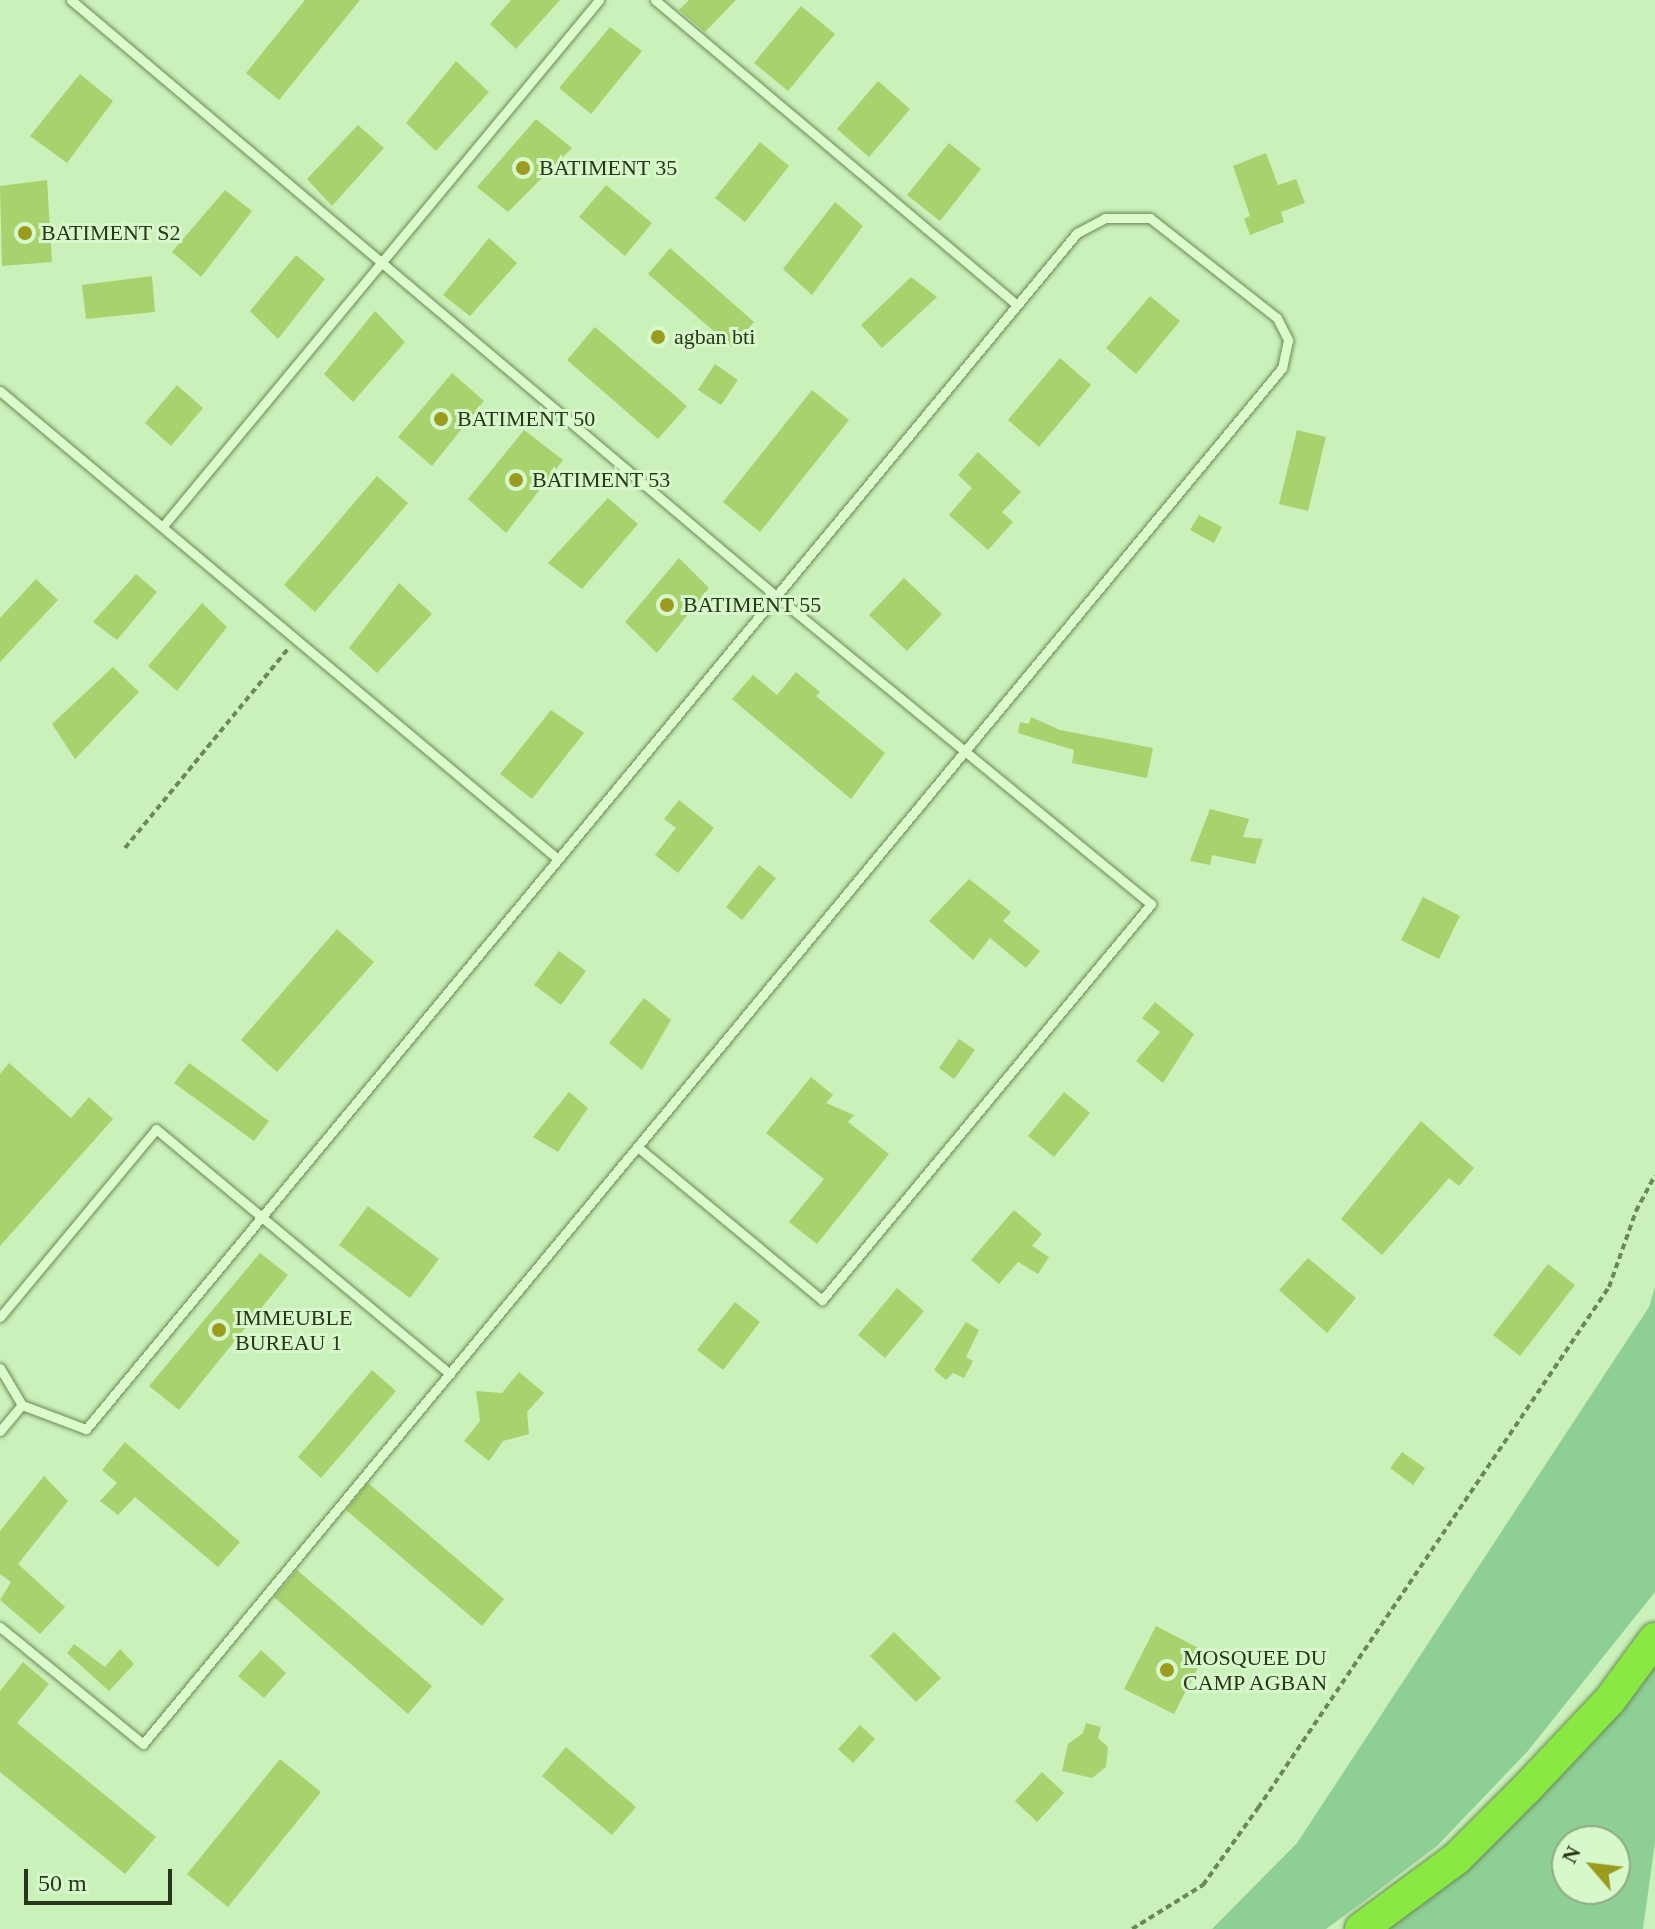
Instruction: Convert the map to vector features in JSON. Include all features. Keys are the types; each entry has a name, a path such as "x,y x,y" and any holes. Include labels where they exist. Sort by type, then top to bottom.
{"highway":[{"path":"1361,1929 1456,1859 1610,1700 1655,1639"}],"lane":[{"path":"71,0 776,596 1151,904 822,1300 638,1147"},
{"path":"163,526 599,0"},
{"path":"655,0 1017,305"},
{"path":"0,1368 22,1405 86,1429 1077,233 1105,218 1130,215 1150,218 1277,318 1288,340 1282,368 143,1744 0,1627"},
{"path":"0,391 558,859"},
{"path":"0,1317 156,1129 260,1219 450,1374"},
{"path":"0,1431 22,1405"}],"path":[{"path":"125,848 297,638"},
{"path":"1132,1929 1203,1885 1258,1808 1609,1287 1636,1211 1655,1176"}],"green space":[{"path":"1655,1287 1655,1592 1527,1752 1437,1846 1326,1929 1212,1929 1297,1843 1649,1307"},
{"path":"1655,1653 1655,1842 1643,1929 1388,1929"}],"building":[{"path":"305,0 360,0 279,100 246,73"},
{"path":"511,0 560,0 516,49 490,24"},
{"path":"689,0 736,0 705,32 679,10"},
{"path":"801,6 835,34 788,91 754,63"},
{"path":"610,27 642,51 591,114 559,88"},
{"path":"456,61 489,92 436,151 406,123"},
{"path":"80,74 113,101 67,163 30,136"},
{"path":"878,81 910,109 869,157 837,129"},
{"name":"BATIMENT 35","path":"536,119 572,148 508,212 477,187"},
{"path":"358,125 384,148 332,206 307,179"},
{"path":"760,142 789,166 745,222 715,198"},
{"path":"949,143 981,169 940,221 907,195"},
{"path":"1266,153 1278,185 1296,179 1305,203 1281,212 1284,222 1250,235 1244,219 1250,216 1233,166"},
{"name":"BATIMENT S2","path":"47,180 52,262 2,266 0,186"},
{"path":"606,185 652,223 625,256 579,217"},
{"path":"225,190 252,211 201,277 172,252"},
{"path":"835,202 863,226 812,295 783,269"},
{"path":"489,238 517,263 470,316 443,295"},
{"path":"670,248 754,322 732,347 648,274"},
{"path":"296,255 325,279 278,339 250,311"},
{"path":"152,276 155,312 86,319 82,285"},
{"path":"911,277 937,297 882,348 861,325"},
{"path":"1150,296 1180,321 1136,374 1106,348"},
{"path":"375,311 405,342 353,402 324,374"},
{"path":"595,327 687,406 658,439 567,360"},
{"path":"1060,358 1091,385 1039,447 1008,420"},
{"path":"715,364 738,380 721,405 698,390"},
{"name":"BATIMENT 50","path":"452,373 484,401 432,466 398,437"},
{"path":"177,385 203,408 171,446 145,423"},
{"path":"812,390 849,420 760,532 723,502"},
{"name":"BATIMENT 53","path":"524,430 563,460 506,533 468,499"},
{"path":"1297,430 1326,437 1308,511 1279,504"},
{"path":"978,452 1021,492 1002,512 1013,522 988,550 949,515 972,488 958,475"},
{"path":"377,476 408,503 315,612 284,585"},
{"path":"608,498 638,524 582,589 548,563"},
{"path":"1199,515 1222,527 1214,543 1190,530"},
{"name":"BATIMENT 55","path":"679,558 709,588 657,653 625,622"},
{"path":"136,574 157,592 117,640 93,622"},
{"path":"904,578 942,614 907,651 869,615"},
{"path":"36,579 58,600 0,662 0,618"},
{"path":"399,583 432,614 377,673 349,648"},
{"path":"202,603 227,627 177,691 148,666"},
{"path":"113,667 139,692 75,759 52,724"},
{"path":"796,672 820,692 816,696 885,753 851,799 732,699 753,675 777,695"},
{"path":"551,710 584,733 532,799 500,774"},
{"path":"1031,717 1060,730 1153,748 1147,778 1072,763 1074,750 1018,733 1020,722 1029,724"},
{"path":"679,800 714,828 678,873 655,855 676,828 664,819"},
{"path":"1210,809 1249,819 1243,837 1263,839 1255,864 1212,855 1210,865 1190,861"},
{"path":"759,865 776,878 742,920 726,907"},
{"path":"969,879 1011,912 1003,921 1040,951 1026,968 990,938 973,960 929,921"},
{"path":"1423,897 1460,916 1439,959 1401,940"},
{"path":"337,929 374,962 277,1072 241,1040"},
{"path":"559,951 586,971 561,1005 534,985"},
{"path":"644,998 671,1020 642,1070 609,1043"},
{"path":"1155,1002 1194,1034 1163,1083 1136,1061 1160,1032 1142,1018"},
{"path":"959,1039 975,1050 954,1079 939,1068"},
{"path":"9,1063 71,1118 89,1097 113,1119 0,1246 0,1074"},
{"path":"189,1063 269,1121 254,1141 174,1083"},
{"path":"811,1077 833,1095 826,1103 854,1115 848,1122 889,1154 817,1244 789,1222 824,1179 766,1133"},
{"path":"569,1092 588,1108 558,1152 533,1137"},
{"path":"1064,1092 1090,1113 1054,1157 1028,1136"},
{"path":"1421,1121 1474,1168 1459,1186 1449,1178 1382,1255 1341,1219"},
{"path":"368,1206 439,1259 410,1298 339,1245"},
{"path":"1014,1210 1042,1234 1032,1246 1049,1257 1038,1274 1018,1262 999,1284 971,1260"},
{"name":"IMMEUBLE BUREAU 1","path":"260,1253 288,1275 179,1410 149,1386"},
{"path":"1308,1258 1356,1298 1327,1333 1279,1290"},
{"path":"1548,1264 1575,1285 1520,1356 1493,1335"},
{"path":"897,1288 924,1311 885,1358 858,1335"},
{"path":"735,1302 760,1322 723,1370 697,1350"},
{"path":"966,1322 979,1330 966,1357 973,1361 964,1378 953,1373 946,1380 934,1370"},
{"path":"372,1370 396,1391 321,1478 298,1457"},
{"path":"519,1372 544,1393 527,1412 529,1434 503,1441 489,1461 464,1441 480,1421 476,1391 502,1393"},
{"path":"125,1442 240,1542 218,1567 135,1497 118,1515 100,1501 117,1483 102,1470"},
{"path":"1402,1452 1425,1468 1413,1485 1390,1468"},
{"path":"44,1476 68,1501 18,1564 65,1607 40,1634 0,1600 11,1582 0,1574 0,1531"},
{"path":"368,1483 504,1599 482,1626 346,1510"},
{"path":"297,1570 432,1686 408,1714 274,1597"},
{"path":"1156,1626 1206,1652 1174,1714 1124,1689"},
{"path":"894,1632 941,1678 916,1702 870,1656"},
{"path":"74,1644 105,1667 120,1649 134,1664 109,1691 67,1653"},
{"path":"261,1650 286,1673 264,1698 238,1676"},
{"path":"23,1662 49,1684 17,1723 156,1837 125,1874 0,1772 0,1691"},
{"path":"1086,1723 1101,1727 1098,1738 1108,1747 1106,1767 1092,1778 1062,1771 1068,1744 1083,1733"},
{"path":"860,1725 875,1739 853,1763 838,1749"},
{"path":"566,1747 636,1807 612,1835 542,1776"},
{"path":"280,1759 321,1792 228,1907 187,1874"},
{"path":"1042,1772 1064,1793 1037,1822 1015,1801"}],"place":[{"name":"BATIMENT 35","path":"523,168"},
{"name":"BATIMENT S2","path":"25,233"},
{"name":"agban bti","path":"658,337"},
{"name":"BATIMENT 50","path":"441,419"},
{"name":"BATIMENT 53","path":"516,480"},
{"name":"BATIMENT 55","path":"667,605"},
{"name":"IMMEUBLE BUREAU 1","path":"219,1330"},
{"name":"MOSQUEE DU CAMP AGBAN","path":"1167,1670"}]}
